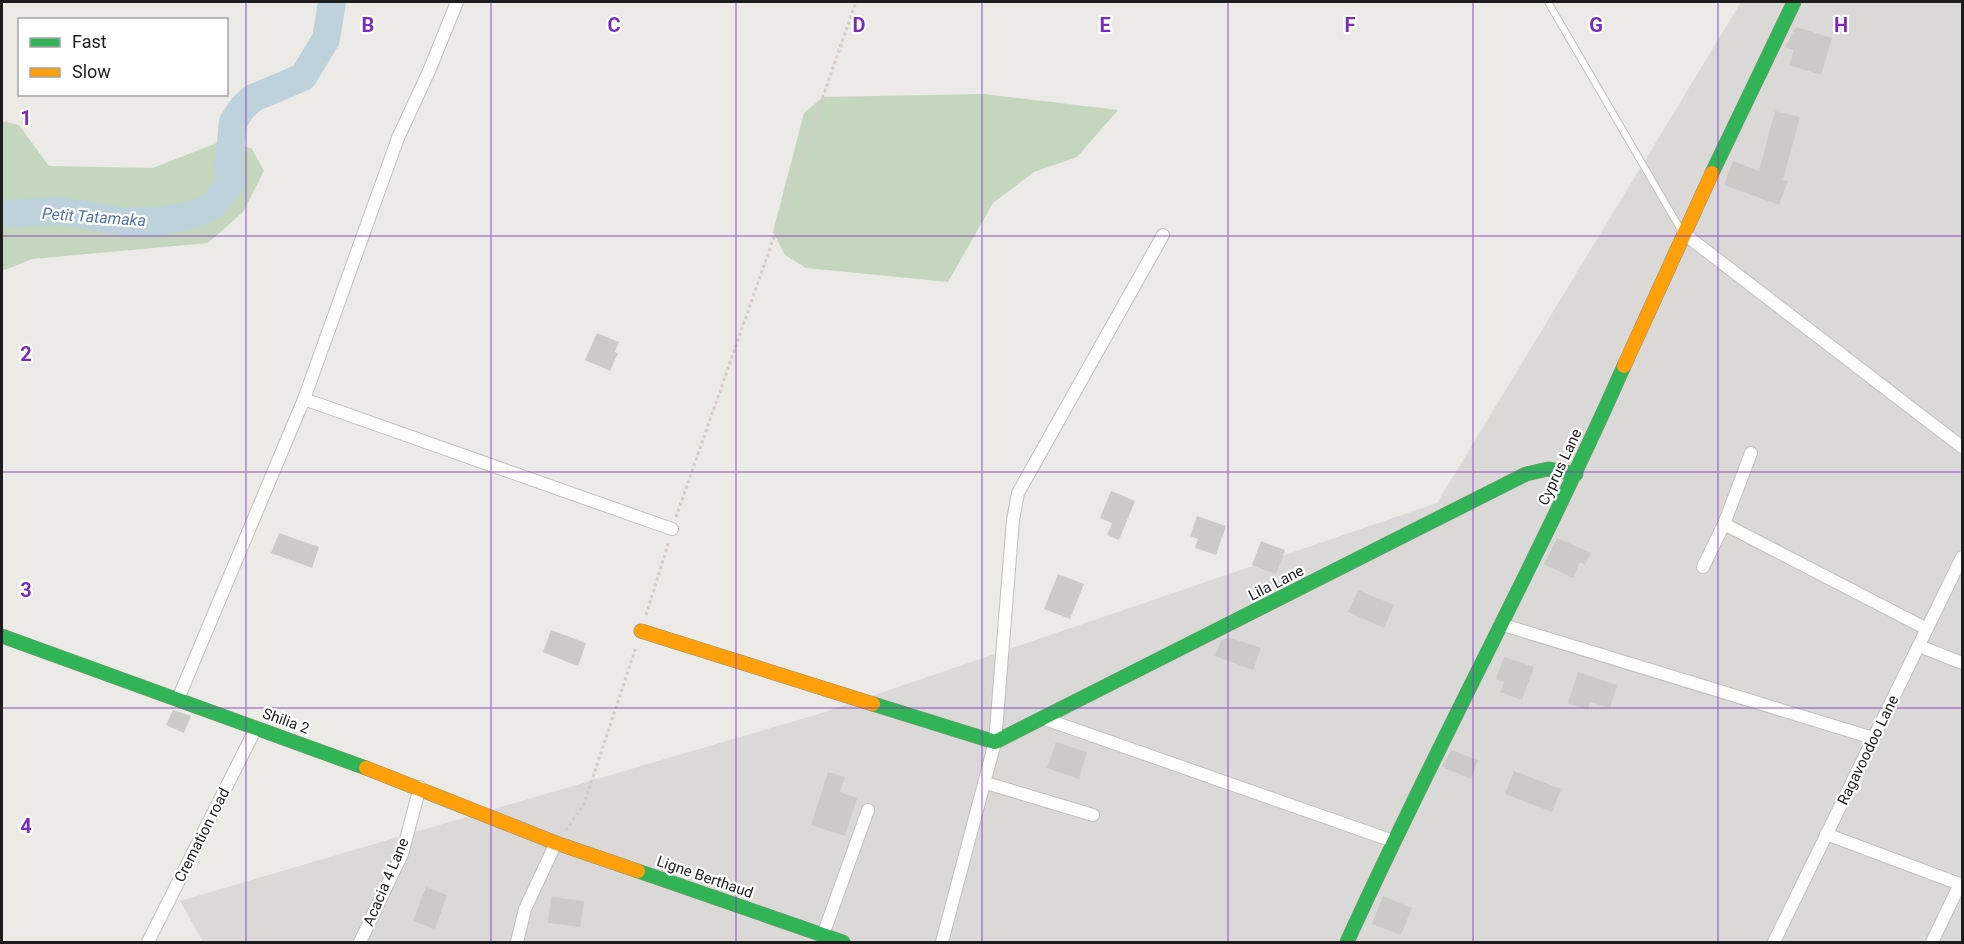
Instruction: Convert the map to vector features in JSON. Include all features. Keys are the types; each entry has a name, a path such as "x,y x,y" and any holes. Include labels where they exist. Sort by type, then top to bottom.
{"street":[{"path":"178,699 304,399 398,138 457,2"},
{"name":"Cyprus Lane","path":"1347,942 1393,841 1576,474 1683,233 1794,2"},
{"path":"1683,233 1962,447"},
{"path":"942,942 986,783 995,742 1013,520 1018,494 1162,235"},
{"path":"304,399 672,529"},
{"path":"1703,567 1724,524 1751,453"},
{"name":"Lila Lane","path":"995,742 1045,719 1526,474 1548,469 1576,474"},
{"path":"1724,524 1927,629"},
{"name":"Ragavoodoo Lane","path":"1774,942 1962,557"},
{"path":"1500,624 1873,738"},
{"path":"641,631 995,742"},
{"name":"Shilia 2","path":"2,636 420,786 556,843"},
{"path":"1919,646 1962,663"},
{"path":"1045,719 1393,841"},
{"name":"Cremation road","path":"148,942 256,728"},
{"path":"986,783 1093,815"},
{"name":"Acacia 4 Lane","path":"360,942 402,854 420,786"},
{"path":"823,936 868,810"},
{"path":"1826,834 1961,884 1932,942"},
{"path":"517,942 525,909 556,843"},
{"name":"Ligne Berthaud","path":"556,843 843,942"}],"lane":[{"path":"1548,2 1683,233"}],"path":[{"path":"556,843 584,804 672,529 855,2"}],"shaded area":[{"path":"1741,2 1962,2 1962,942 203,942 180,901 822,713 1437,503"}],"green space":[{"path":"984,94 1118,110 1077,157 1034,172 993,203 948,282 806,268 785,255 773,232 804,113 823,97"},
{"path":"2,121 19,125 49,166 153,168 227,139 252,149 264,171 243,212 208,243 32,259 2,271"}],"building":[{"path":"1796,27 1832,38 1821,75 1789,65 1794,50 1785,47"},
{"path":"1775,111 1800,117 1783,180 1788,181 1779,205 1724,185 1733,161 1759,171"},
{"path":"597,333 619,342 615,352 618,353 610,371 585,360"},
{"path":"1111,491 1135,501 1119,540 1107,535 1112,523 1100,518"},
{"path":"1197,516 1226,526 1216,555 1195,548 1198,539 1190,536"},
{"path":"279,533 319,547 312,568 271,553"},
{"path":"1557,538 1591,553 1585,565 1580,562 1573,578 1544,564"},
{"path":"1261,541 1285,550 1276,574 1252,565"},
{"path":"1058,574 1084,584 1070,619 1044,609"},
{"path":"1358,590 1394,605 1384,628 1348,612"},
{"path":"551,630 586,643 578,666 543,652"},
{"path":"1228,637 1261,648 1253,670 1215,656 1221,641"},
{"path":"1504,657 1534,667 1522,700 1500,692 1504,682 1496,679"},
{"path":"1578,672 1617,685 1610,708 1590,702 1588,710 1568,703"},
{"path":"173,710 191,716 184,733 166,725"},
{"path":"1056,742 1087,752 1079,779 1047,768"},
{"path":"1451,750 1478,760 1471,779 1442,767"},
{"path":"1514,771 1561,789 1552,812 1505,794"},
{"path":"828,772 845,777 840,792 857,798 845,836 811,825"},
{"path":"426,887 447,895 435,929 413,921"},
{"path":"1383,896 1412,908 1401,935 1372,924"},
{"path":"551,897 584,901 580,927 548,923"}],"waterway":[{"name":"Petit Tatamaka","path":"2,214 61,211 128,222 160,221 192,215 214,205 231,182 228,168 233,122 243,107 253,98 303,77 326,39 332,2"}],"traffic: fast":[{"path":"1712,173 1794,2"},
{"path":"1347,942 1415,798 1557,511 1624,366"},
{"path":"873,704 995,742 1526,474 1548,469 1576,474"},
{"path":"2,636 366,768"},
{"path":"638,871 843,942"}],"traffic: slow":[{"path":"1624,366 1712,173"},
{"path":"641,631 873,704"},
{"path":"366,768 556,843 638,871"}]}
